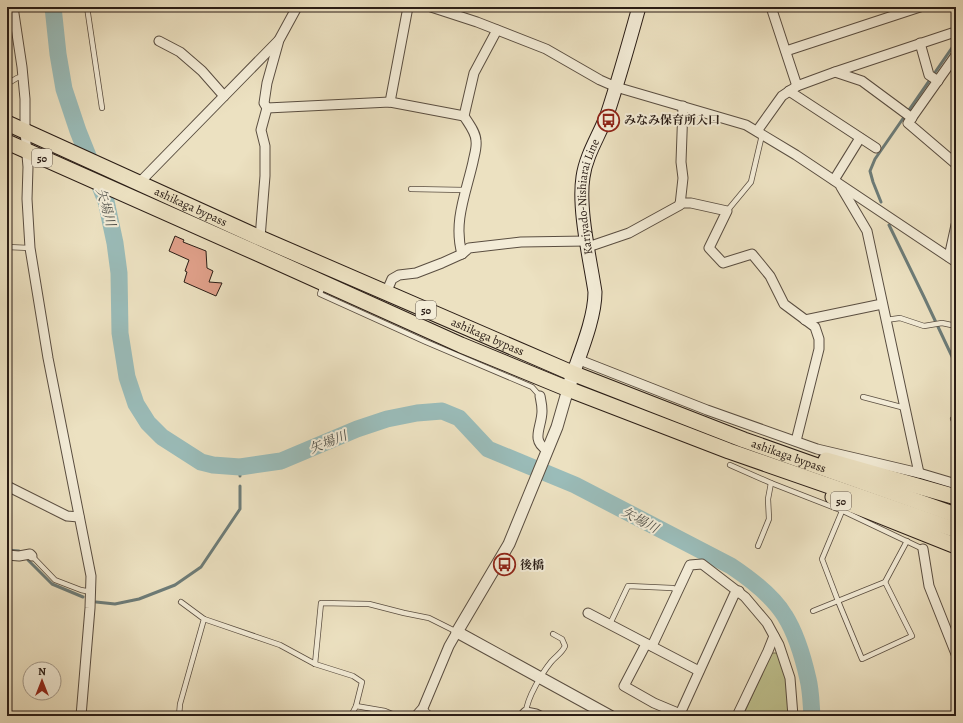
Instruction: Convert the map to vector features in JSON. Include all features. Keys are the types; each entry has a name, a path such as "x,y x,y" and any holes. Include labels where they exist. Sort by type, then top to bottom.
{"highway":[{"name":"ashikaga bypass","path":"7,123 260,238 386,293 575,366 837,481 956,530"},
{"name":"ashikaga bypass","path":"7,142 461,345 729,458 837,481 956,515"},
{"name":"50","path":"744,440 847,466 956,497"},
{"name":"50","path":"729,458 844,507 956,546"}],"main road":[{"name":"Kariyado-Nishiarai Line","path":"568,389 595,300 582,205 583,178 586,164 616,87 639,7"}],"street":[{"path":"13,7 25,99 28,152 27,199 30,248 48,358 89,568 91,592 81,716"},
{"path":"260,238 265,176 265,146 261,130 267,108 264,103 267,83 279,40 296,7"},
{"path":"390,102 408,7"},
{"path":"431,7 546,48 600,80 616,87 746,125 796,155 952,259 956,225"},
{"path":"771,7 786,51 793,88 860,138 876,148"},
{"path":"786,51 920,7"},
{"path":"462,254 458,236 462,203 472,165 476,140 464,116 474,73 497,30"},
{"path":"760,133 782,96 793,88 835,72 952,33"},
{"path":"139,183 279,40"},
{"path":"158,41 180,52 202,71 224,96"},
{"path":"920,43 929,75 938,81"},
{"path":"956,55 908,123 956,164"},
{"path":"835,72 862,81 912,118"},
{"path":"267,108 390,102 464,116"},
{"path":"386,293 392,279 399,275 416,273 442,263 462,254 469,248 521,242 587,244 629,233 680,205 683,178 683,106"},
{"path":"836,182 860,138"},
{"path":"836,182 867,230 919,473"},
{"path":"680,203 692,203 727,211 709,248 723,263 752,254 770,276 784,304 815,327 819,339 819,350 796,441"},
{"path":"805,320 882,304"},
{"path":"575,366 817,449 919,473 956,484"},
{"path":"416,716 423,708 449,646 509,544 557,427 568,389"},
{"path":"540,396 542,402 542,412 538,438 541,447 548,450"},
{"path":"7,486 67,516 79,517"},
{"path":"923,548 929,586 956,654"},
{"path":"7,555 19,556 30,554 32,556"},
{"path":"739,591 734,595 699,671 682,715 638,695 624,686 649,645 679,590 690,565 702,564 739,591 761,615 774,636 790,678 793,716"},
{"path":"588,613 699,671"},
{"path":"457,632 610,716"},
{"path":"737,716 774,636"},
{"path":"524,714 536,714 540,716"}],"lane":[{"path":"87,7 102,108"},
{"path":"7,84 16,78 23,76"},
{"path":"727,211 751,182 760,133"},
{"path":"411,189 465,190"},
{"path":"7,247 30,248"},
{"path":"323,283 320,294 426,342 532,387 540,396"},
{"path":"886,320 900,318 924,326 942,323 956,326"},
{"path":"863,397 905,408"},
{"path":"953,419 956,425"},
{"path":"729,458 771,483 844,507 923,548"},
{"path":"758,546 769,518 768,499 771,483"},
{"path":"844,507 822,559 862,659 912,636 885,582"},
{"path":"813,611 885,582 907,541"},
{"path":"32,556 55,580 81,590 91,592"},
{"path":"610,624 628,586 672,588 679,590"},
{"path":"181,602 204,619 280,645 315,664 353,676 362,682 356,706 351,716"},
{"path":"315,664 321,602 369,604 429,618 457,632"},
{"path":"179,716 180,704 204,619"},
{"path":"524,714 528,703 550,662 561,653 565,646 562,639 553,634"},
{"path":"356,706 384,711 397,716"},
{"path":"423,708 432,716"}],"green space":[{"path":"771,653 779,653 787,679 790,714 788,716 743,716"}],"building":[{"path":"175,236 184,240 183,242 206,251 207,268 213,271 209,282 222,283 216,296 184,282 187,272 185,271 189,260 169,251"}],"waterway":[{"name":"矢場川","path":"53,7 58,54 64,89 78,131 106,201 115,243 119,273 120,333 127,377 136,404 148,423 162,437 201,462 213,465 240,467 281,461 357,429 387,419 417,413 442,411 459,418 488,449 575,485 731,566 760,588 780,609 796,638 802,654 809,684 812,716"},
{"path":"881,202 870,171 875,159 956,42"},
{"path":"889,225 956,365"},
{"path":"240,467 240,476"},
{"path":"96,602 115,604 139,599 175,585 201,567 240,509 240,486"},
{"path":"7,550 19,551"},
{"path":"28,560 52,584 83,597"}],"place":[{"name":"みなみ保育所入口","path":"609,120"},
{"name":"後橋","path":"505,565"}]}
